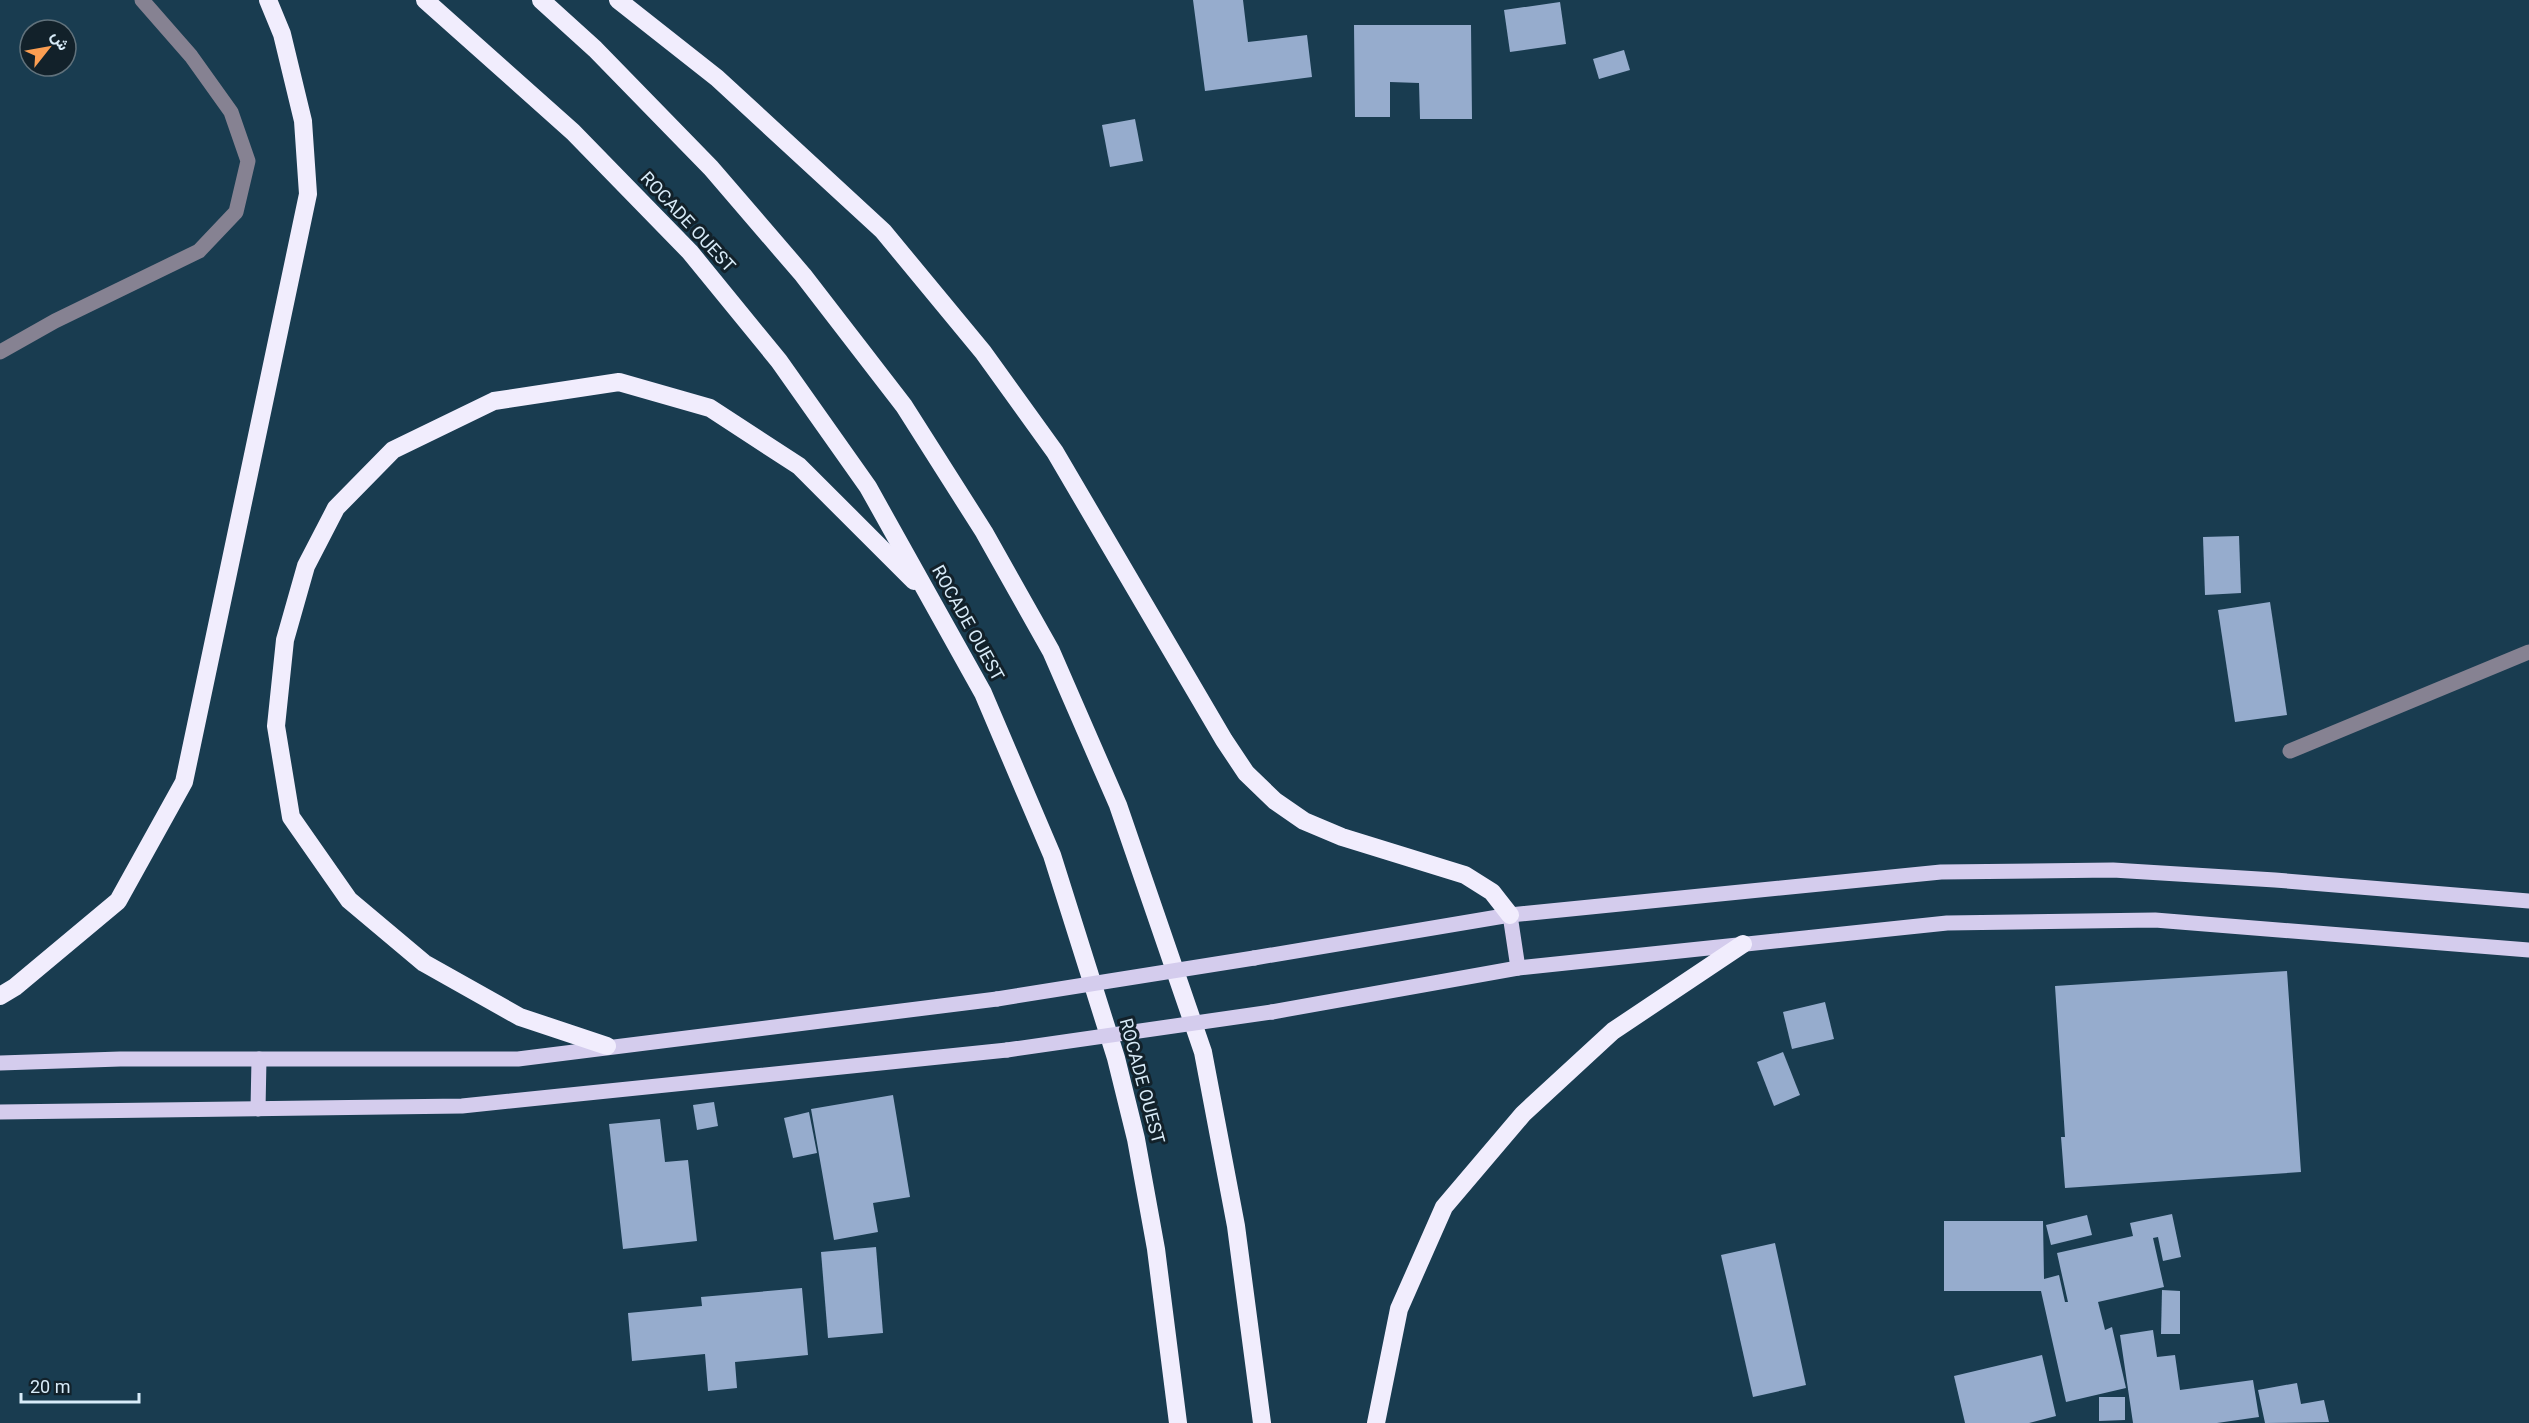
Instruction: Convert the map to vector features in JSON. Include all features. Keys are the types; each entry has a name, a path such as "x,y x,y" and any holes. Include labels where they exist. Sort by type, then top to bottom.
{"highway":[{"path":"0,996 15,987 118,901 184,782 308,194 303,121 282,34 268,0"},
{"name":"ROCADE OUEST","path":"425,0 573,132 690,252 779,361 861,477 983,693 1052,855 1116,1058 1137,1138 1156,1249 1178,1423"},
{"path":"541,0 595,49 711,168 803,275 904,406 984,532 1051,651 1118,805 1203,1052 1236,1226 1262,1423"},
{"path":"618,0 717,78 883,231 983,352 1055,452 1224,740 1246,772 1275,801 1305,821 1342,837 1465,875 1492,892 1510,915"},
{"path":"607,1046 520,1017 424,963 349,900 291,817 276,726 285,640 306,566 336,508 393,450 494,401 619,382 710,408 799,466 930,596"},
{"path":"1376,1423 1399,1309 1444,1208 1523,1114 1613,1031 1743,944"}],"main road":[{"path":"0,1063 120,1059 518,1059 607,1046 997,999 1510,915 1941,872 2113,870 2275,880 2529,901"},
{"path":"1510,915 1518,968"},
{"path":"0,1112 462,1106 1007,1050 1272,1012 1518,968 1947,923 2155,920 2529,950"},
{"path":"258,1109 259,1059"}],"street":[{"path":"0,352 55,321 199,251 236,212 248,160 231,112 191,56 142,0"},
{"path":"2290,752 2529,652"}],"building":[{"path":"1193,0 1243,0 1248,42 1307,35 1312,77 1205,91"},
{"path":"1560,2 1566,44 1510,52 1504,10"},
{"path":"1354,25 1471,25 1472,119 1420,119 1419,83 1390,82 1390,117 1355,117"},
{"path":"1624,50 1630,70 1599,79 1593,59"},
{"path":"1135,119 1143,161 1110,167 1102,125"},
{"path":"2239,536 2241,593 2205,595 2203,537"},
{"path":"2270,602 2287,715 2235,722 2218,610"},
{"path":"2287,971 2301,1172 2065,1188 2061,1137 2065,1137 2055,986"},
{"path":"1825,1002 1834,1039 1792,1049 1783,1012"},
{"path":"1783,1052 1800,1095 1774,1106 1757,1062"},
{"path":"893,1095 910,1197 873,1203 878,1232 834,1240 811,1109"},
{"path":"714,1102 718,1126 697,1130 693,1105"},
{"path":"809,1112 817,1153 793,1158 784,1118"},
{"path":"660,1119 665,1162 688,1160 697,1241 623,1249 609,1124"},
{"path":"2172,1214 2181,1257 2163,1261 2158,1237 2153,1238 2164,1287 2098,1302 2105,1330 2112,1327 2126,1388 2066,1402 2041,1291 1944,1291 1944,1221 2043,1221 2044,1279 2059,1275 2065,1302 2068,1302 2057,1253 2133,1236 2130,1223"},
{"path":"2087,1215 2092,1235 2051,1245 2046,1225"},
{"path":"1775,1243 1806,1385 1753,1397 1721,1255"},
{"path":"876,1247 883,1333 828,1338 821,1252"},
{"path":"802,1288 808,1355 735,1362 737,1388 708,1391 705,1354 632,1361 628,1313 702,1306 701,1297"},
{"path":"2162,1290 2180,1291 2180,1334 2161,1334"},
{"path":"2153,1330 2157,1357 2175,1355 2180,1390 2253,1380 2259,1417 2217,1423 2133,1423 2120,1335"},
{"path":"2042,1355 2056,1416 2029,1423 1965,1423 1954,1376"},
{"path":"2297,1383 2301,1404 2324,1400 2329,1422 2265,1423 2258,1390"},
{"path":"2099,1397 2125,1397 2125,1420 2099,1421"}]}
